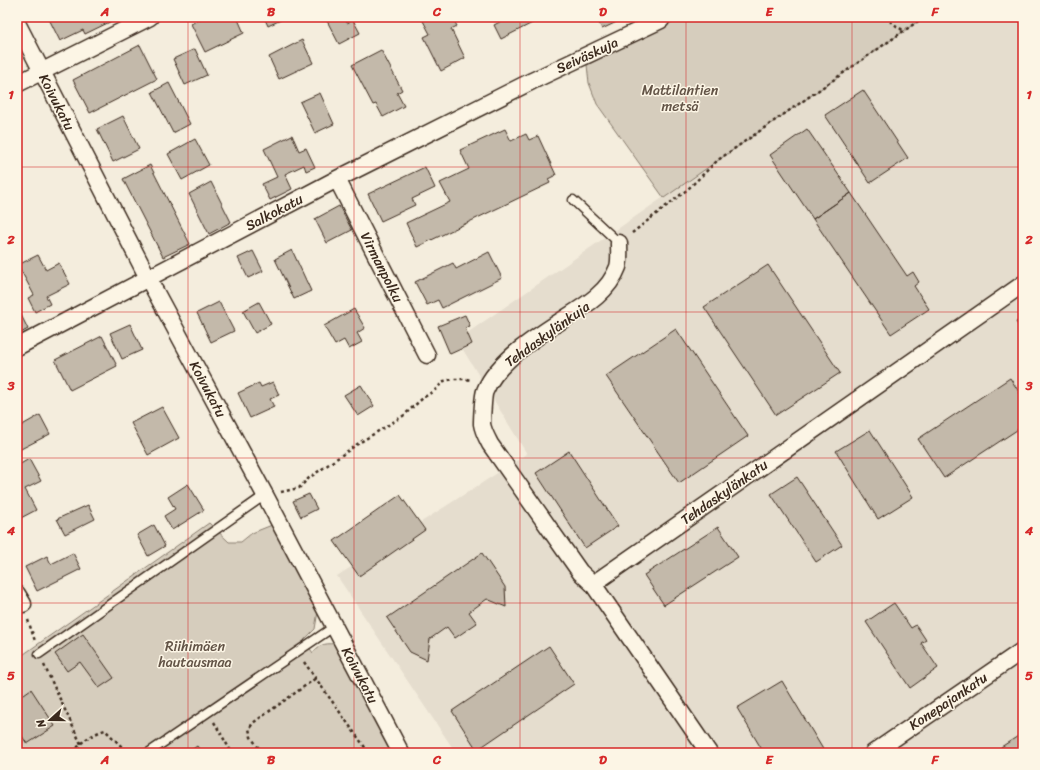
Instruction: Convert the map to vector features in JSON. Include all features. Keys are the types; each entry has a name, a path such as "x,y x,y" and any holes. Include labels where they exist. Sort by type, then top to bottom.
{"street":[{"path":"17,84 150,17"},
{"name":"Seiväskuja","path":"532,81 661,20 659,17"},
{"name":"Koivukatu","path":"17,23 148,278 335,626 401,753"},
{"name":"Salkokatu","path":"17,346 337,179 532,81"},
{"name":"Virmanpolku","path":"337,179 427,355"},
{"name":"Tehdaskylänkuja","path":"593,584 580,572 490,444 482,425 484,392 501,367 513,356 548,329 594,300 605,289 612,279 618,265 619,243"},
{"name":"Tehdaskylänkatu","path":"593,584 1023,284"},
{"path":"593,584 709,753"},
{"name":"Konepajankatu","path":"873,753 1023,650"}],"lane":[{"path":"573,200 619,243"},
{"path":"39,654 265,495"},
{"path":"148,753 335,626"}],"path":[{"path":"886,17 904,31"},
{"path":"619,243 688,189 718,160 924,17"},
{"path":"265,495 299,488 308,478 359,443 403,416 444,381 466,379 477,382 484,392"},
{"path":"20,599 39,654 81,744"},
{"path":"297,652 369,753"},
{"path":"262,753 250,737 249,729 253,723 316,678"},
{"path":"209,713 232,753"},
{"path":"74,753 76,749 92,735 105,730 128,753"}],"shaded area":[{"path":"924,17 1023,17 1023,753 456,753 337,576 527,454 457,340"}],"green space":[{"name":"Mattilantien metsä","path":"682,17 924,17 664,198 597,104 589,83 587,65"},
{"name":"Riihimäen hautausmaa","path":"209,523 229,542 241,542 252,533 272,525 318,611 315,629 304,640 313,653 322,645 334,644 393,753 17,753 17,659"}],"building":[{"path":"48,17 120,17 85,34 83,30 60,41"},
{"path":"204,17 237,17 244,33 205,52 191,24"},
{"path":"264,17 287,17 268,26"},
{"path":"325,17 344,17 347,23 353,20 360,33 339,44"},
{"path":"421,17 452,17 457,26 451,29 465,58 441,71 424,37 430,34"},
{"path":"509,17 544,17 501,39 494,25"},
{"path":"596,17 627,17 602,29"},
{"path":"302,40 313,63 279,79 269,57"},
{"path":"140,45 157,79 90,113 73,80"},
{"path":"195,49 207,75 185,85 173,59"},
{"path":"381,50 402,90 397,93 404,106 383,117 376,104 373,105 352,65"},
{"path":"169,83 190,124 173,133 152,92"},
{"path":"863,90 908,158 870,183 825,115"},
{"path":"320,93 334,124 315,133 300,102"},
{"path":"123,116 139,149 113,162 97,129"},
{"path":"505,129 511,141 526,134 529,140 538,136 556,175 548,179 550,183 417,247 406,223 450,202 440,183 469,169 460,150"},
{"path":"807,129 851,193 813,219 770,155"},
{"path":"292,135 299,151 306,148 315,167 306,171 304,165 285,174 292,189 270,200 262,184 277,177 264,149"},
{"path":"195,139 209,165 182,180 168,154"},
{"path":"150,165 190,244 163,257 123,179"},
{"path":"425,167 435,188 412,199 415,205 381,221 368,194"},
{"path":"211,182 231,222 209,234 189,194"},
{"path":"851,193 907,276 913,272 919,282 914,286 929,309 891,334 813,219"},
{"path":"339,206 352,230 327,243 315,219"},
{"path":"292,250 311,291 294,299 275,259"},
{"path":"253,251 263,271 248,278 238,258"},
{"path":"489,252 502,278 442,308 438,300 427,305 415,282 453,263 456,269"},
{"path":"38,255 46,270 59,263 70,284 46,296 50,304 35,312 28,298 34,295 18,265"},
{"path":"768,265 840,373 776,415 704,307"},
{"path":"219,302 234,331 211,342 197,313"},
{"path":"259,302 271,324 255,333 243,311"},
{"path":"17,307 28,329 17,335"},
{"path":"354,309 365,328 357,333 362,342 349,349 344,340 335,345 324,326"},
{"path":"465,315 470,326 465,328 472,344 450,354 438,326"},
{"path":"1023,317 1023,333 1016,322"},
{"path":"130,324 142,350 122,359 110,333"},
{"path":"676,329 748,436 679,483 606,376"},
{"path":"102,336 117,366 70,390 55,360"},
{"path":"1010,378 1023,398 1023,426 944,478 918,439"},
{"path":"273,382 279,395 270,399 274,407 250,418 238,393 259,383 261,387"},
{"path":"361,385 374,406 358,416 344,395"},
{"path":"162,407 179,438 148,455 131,423"},
{"path":"40,415 50,434 17,451 17,428"},
{"path":"870,430 913,497 878,519 836,451"},
{"path":"569,451 618,526 585,548 536,473"},
{"path":"29,459 41,481 25,489 36,510 17,520 17,466"},
{"path":"797,477 842,545 816,562 771,494"},
{"path":"188,484 204,510 172,530 164,516 175,509 168,497"},
{"path":"309,494 317,509 301,517 293,501"},
{"path":"400,495 425,530 359,576 334,541"},
{"path":"88,505 95,519 65,534 57,519"},
{"path":"154,525 165,546 148,556 137,535"},
{"path":"718,527 738,557 664,605 644,575"},
{"path":"73,553 81,569 37,591 25,567 47,556 51,564"},
{"path":"482,553 505,587 506,607 487,599 469,612 477,623 455,638 447,627 430,639 427,660 410,652 387,618"},
{"path":"894,603 911,628 916,625 926,640 921,643 938,668 910,688 866,622"},
{"path":"83,634 114,678 99,688 80,662 67,671 55,654"},
{"path":"549,646 574,684 477,750 452,711"},
{"path":"782,681 824,751 820,753 764,753 737,708"},
{"path":"31,689 55,726 27,744 17,728 17,699"},
{"path":"1023,733 1023,753 1004,753 1001,747"},
{"path":"197,746 202,753 187,753"}]}
